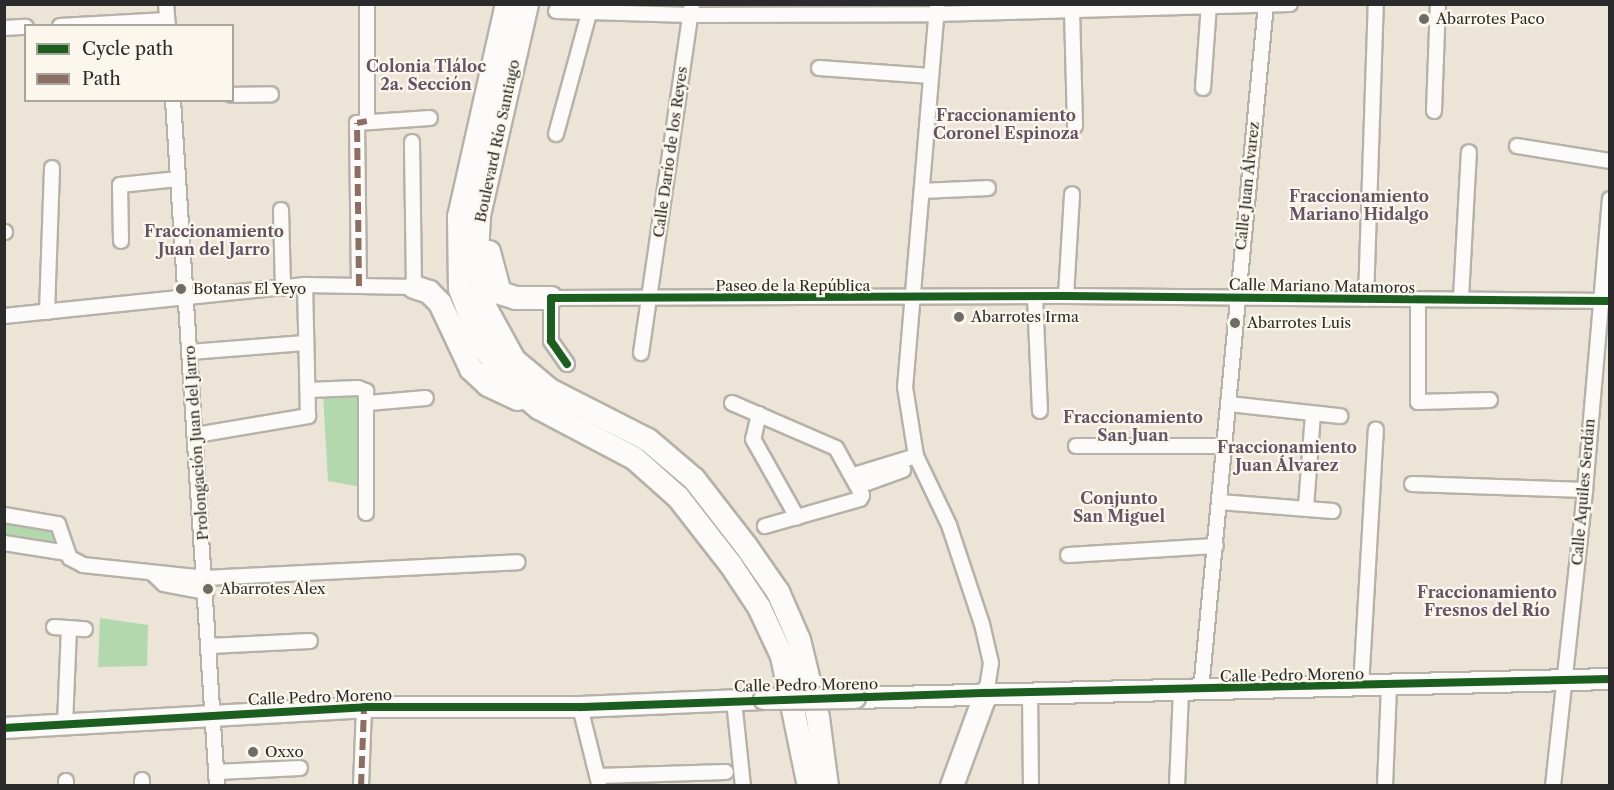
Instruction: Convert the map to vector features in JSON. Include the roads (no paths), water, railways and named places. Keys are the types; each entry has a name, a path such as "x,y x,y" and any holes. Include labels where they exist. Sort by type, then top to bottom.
{"main road":[{"name":"Boulevard Río Santiago","path":"507,4 467,172 457,250 460,290 478,337 504,379 539,408 634,458 678,497 731,565 759,607 782,656 809,786"},
{"name":"Boulevard Río Santiago","path":"527,4 479,216 477,252 484,307 514,360 550,390 648,440 694,479 778,592 799,640 818,718 827,786"},
{"path":"479,216 500,293 516,298 551,298"},
{"path":"414,287 429,292 440,303 471,369 488,385 539,408"},
{"path":"952,786 986,693"}],"street":[{"path":"132,24 168,23 166,4"},
{"path":"367,4 367,121"},
{"path":"555,11 589,13 691,10 1072,10 1290,4"},
{"path":"1366,299 1376,4"},
{"path":"1434,111 1438,4"},
{"path":"1203,88 1209,5"},
{"name":"Calle Juan Álvarez","path":"1178,786 1191,690 1216,546 1236,299 1266,5"},
{"path":"937,9 905,387 918,461 949,525 972,590 991,663 986,693"},
{"name":"Calle Darío de los Reyes","path":"641,353 691,10"},
{"path":"1072,10 1075,126"},
{"path":"556,134 589,13"},
{"path":"4,28 24,27"},
{"path":"819,68 931,76"},
{"path":"234,95 271,94"},
{"name":"Prolongación Juan del Jarro","path":"173,102 215,715 217,779"},
{"path":"359,286 357,123 430,118"},
{"path":"4,316 186,295 305,285 414,287 412,142"},
{"path":"1517,146 1610,161"},
{"path":"1461,298 1470,152"},
{"path":"47,312 52,168"},
{"path":"121,241 120,185 178,180"},
{"path":"922,191 988,188"},
{"path":"1066,296 1072,194"},
{"name":"Calle Aquiles Serdán","path":"1553,786 1604,301 1610,199"},
{"path":"281,210 283,288"},
{"path":"196,435 309,416 305,285"},
{"path":"1035,297 1040,411"},
{"name":"Calle Mariano Matamoros","path":"1035,297 1366,299 1418,302 1461,298 1604,301"},
{"name":"Paseo de la República","path":"551,298 1035,297"},
{"path":"551,298 551,341 567,364"},
{"path":"1418,302 1418,402 1490,400"},
{"path":"190,352 305,343"},
{"path":"308,390 358,388 366,391 368,403 366,513"},
{"path":"368,403 426,398"},
{"path":"732,403 836,448 856,480 860,499 765,526"},
{"path":"1229,404 1340,416"},
{"path":"759,414 753,439 797,517"},
{"path":"1306,507 1313,414"},
{"path":"1361,687 1376,429"},
{"path":"1076,446 1225,446"},
{"path":"856,480 918,461"},
{"path":"1412,484 1585,490"},
{"path":"1220,502 1306,507 1333,511"},
{"path":"4,515 58,524 65,535 67,553"},
{"path":"4,543 67,553 83,565 152,573 164,584 206,585 518,562"},
{"path":"1068,555 1216,546"},
{"path":"54,627 85,629"},
{"path":"65,724 69,628"},
{"path":"210,646 310,641"},
{"name":"Calle Pedro Moreno","path":"4,728 364,707 580,707 764,699 1361,687 1610,679"},
{"path":"1385,786 1389,686"},
{"path":"1030,692 1031,786"},
{"path":"734,700 743,786"},
{"path":"361,786 364,707"},
{"path":"580,707 599,781 726,772"},
{"path":"217,779 300,768"}],"place":[{"name":"Abarrotes Paco","path":"1424,19"},
{"name":"Botanas El Yeyo","path":"181,289"},
{"name":"Abarrotes Irma","path":"959,317"},
{"name":"Abarrotes Luis","path":"1235,323"},
{"name":"Abarrotes Alex","path":"208,589"},
{"name":"Oxxo","path":"253,752"}],"district":[{"name":"Colonia Tláloc 2a. Sección","path":"426,75"},
{"name":"Fraccionamiento Coronel Espinoza","path":"1006,124"},
{"name":"Fraccionamiento Mariano Hidalgo","path":"1359,205"},
{"name":"Fraccionamiento Juan del Jarro","path":"214,240"},
{"name":"Fraccionamiento San Juan","path":"1133,426"},
{"name":"Fraccionamiento Juan Álvarez","path":"1287,456"},
{"name":"Conjunto San Miguel","path":"1119,507"},
{"name":"Fraccionamiento Fresnos del Río","path":"1487,601"}]}
